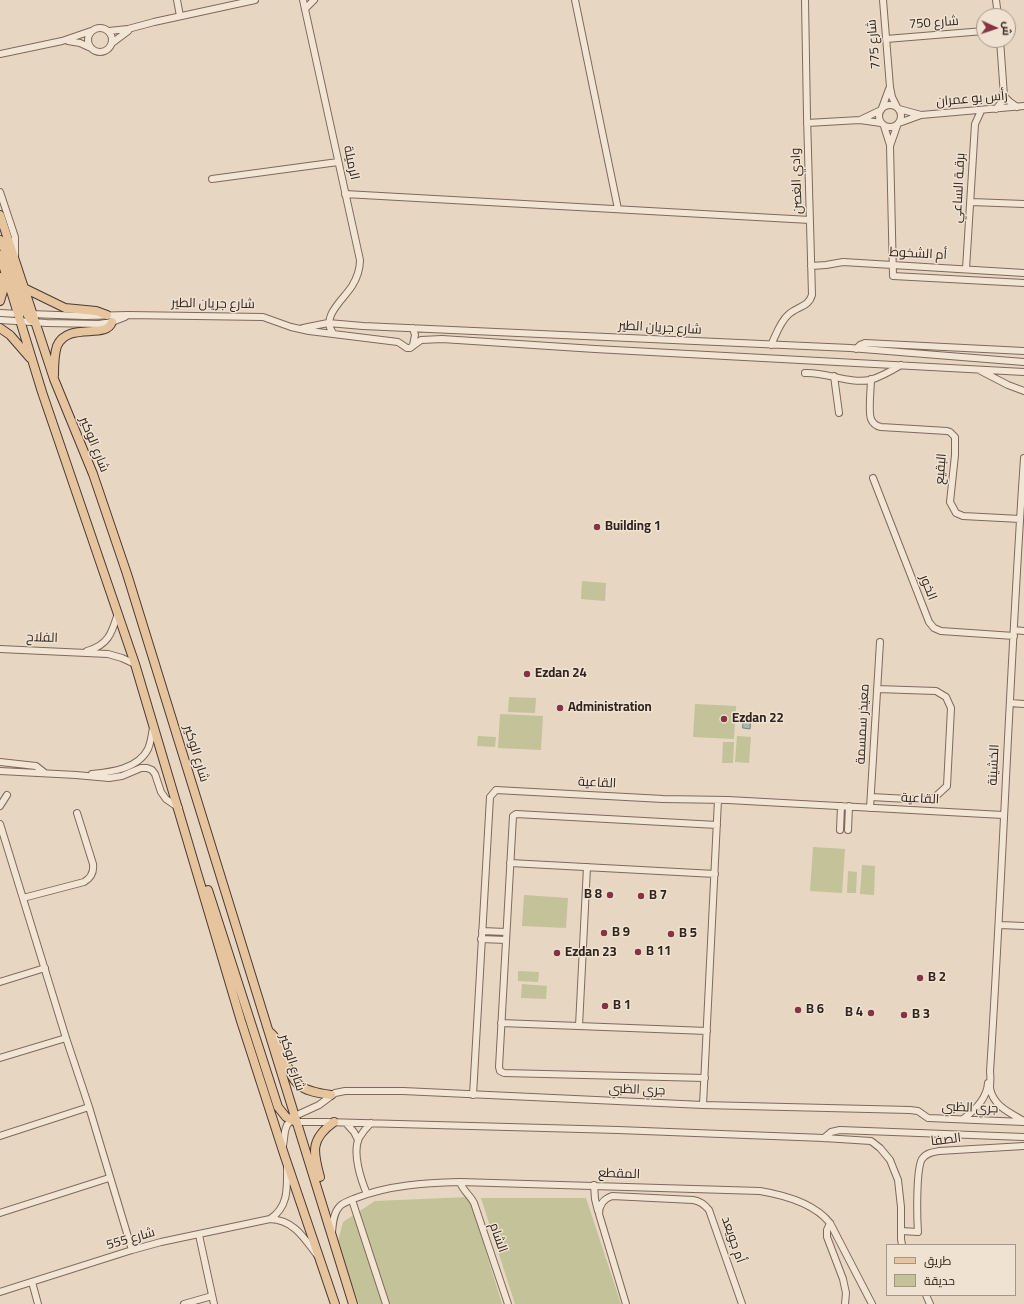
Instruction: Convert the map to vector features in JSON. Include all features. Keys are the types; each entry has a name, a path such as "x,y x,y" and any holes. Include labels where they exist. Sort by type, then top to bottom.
{"main road":[{"name":"شارع الوكير","path":"0,215 24,288 26,317 32,360 135,664 241,1021 285,1158 335,1304"},
{"path":"0,240 7,256 26,317"},
{"name":"شارع الوكير","path":"0,255 54,379 93,474 127,574 294,1120 318,1190 353,1304"},
{"path":"0,277 3,291 0,301"},
{"path":"24,288 65,308 96,311 109,319 111,325 106,329 74,332 60,341 55,353 54,379"},
{"path":"0,328 10,335 32,360"},
{"path":"199,876 209,891 215,907 278,1107 282,1112 294,1120"},
{"path":"268,1032 275,1037 291,1075 297,1082 309,1091 331,1095"},
{"path":"318,1190 320,1179 314,1155 315,1146 321,1133 334,1122"}],"street":[{"path":"177,0 180,16"},
{"path":"0,54 62,41 91,32 100,27 109,31 134,28 251,0"},
{"name":"الرميلة","path":"303,0 360,256 360,264 356,280 330,316 328,323"},
{"path":"305,9 314,0"},
{"path":"575,0 618,209"},
{"name":"وادي الغصن","path":"771,344 786,317 792,311 805,305 811,298 812,292 805,0"},
{"name":"شارع 775","path":"883,0 890,87 892,97 898,108"},
{"path":"62,41 74,41 98,52 104,51 109,48 117,38 134,28"},
{"path":"109,31 112,43"},
{"path":"90,48 88,40 91,32"},
{"name":"شارع 750","path":"886,39 976,32"},
{"path":"996,109 1004,96 1001,48"},
{"name":"شارع 775","path":"882,109 890,87"},
{"path":"1004,96 1010,102 1021,107"},
{"path":"860,120 890,105 898,108 902,118 898,124 890,146"},
{"name":"رأس بو عمران","path":"898,124 921,115 1021,107"},
{"name":"رأس بو عمران","path":"898,108 921,115"},
{"path":"882,109 879,116 890,146 893,265"},
{"name":"برقـة الساعي","path":"966,269 975,124 981,111"},
{"path":"807,123 860,120 883,124 891,128 898,124"},
{"path":"212,179 338,162"},
{"path":"0,192 15,237 15,260"},
{"path":"345,194 810,220"},
{"path":"970,202 1024,204"},
{"name":"أم الشخوط","path":"811,266 840,262 1024,273"},
{"name":"أم الشخوط","path":"893,265 893,276 1024,283"},
{"path":"989,281 990,270"},
{"path":"0,313 26,317"},
{"name":"شارع جريان الطير","path":"26,317 85,316 109,319 128,315 263,317 295,328 314,332 333,333 398,342 407,348 421,340 442,339 595,349 1024,372"},
{"path":"0,320 26,317"},
{"path":"328,323 333,333"},
{"name":"شارع جريان الطير","path":"295,328 328,323 771,344 1024,362"},
{"path":"413,328 415,335 413,345"},
{"path":"856,349 860,345 866,343 1024,351"},
{"path":"933,346 933,355"},
{"path":"805,372 819,373 854,380 871,379 901,365"},
{"name":"شارع جريان الطير","path":"976,369 1023,393"},
{"path":"834,376 839,413"},
{"name":"البقيع","path":"871,379 870,417 874,424 881,427 950,432 955,437 950,502 956,513 968,516 1020,519"},
{"name":"الخشينة","path":"989,1088 1000,925 1003,815 1024,458"},
{"name":"الخور","path":"873,478 930,625 941,631 1014,633 1024,631"},
{"name":"الفلاح","path":"83,652 99,646 108,638 114,628 118,613"},
{"name":"معيذر سمسمة","path":"870,808 880,642"},
{"name":"الفلاح","path":"0,649 83,652 115,655 135,664"},
{"path":"871,797 927,800 934,798 947,786 951,708 946,697 936,691 877,689"},
{"path":"1010,703 1024,704"},
{"path":"76,775 110,771 126,767 136,762 147,750 154,725"},
{"path":"1,761 36,766 45,773"},
{"path":"0,771 109,778 127,775 144,768 150,769 155,774 163,795 179,808"},
{"name":"القاعية","path":"473,1095 490,797 496,790 663,799 849,806 1003,815"},
{"path":"0,806 8,795"},
{"path":"703,1105 718,800"},
{"path":"840,806 840,830"},
{"path":"848,830 849,806"},
{"path":"23,898 84,882 91,875 93,864 77,813"},
{"path":"705,1078 503,1072 500,1071 499,1067 501,1023 512,818 516,814 717,825"},
{"path":"0,824 66,1038 89,1107 109,1178 132,1250"},
{"path":"510,863 715,874"},
{"path":"579,1026 588,867"},
{"path":"1000,925 1024,926"},
{"path":"482,931 506,932"},
{"path":"481,939 506,940"},
{"path":"0,982 45,968"},
{"path":"501,1023 707,1031"},
{"path":"0,1058 66,1038"},
{"path":"963,1119 980,1103 989,1088"},
{"path":"989,1088 993,1098 1000,1106 1024,1121"},
{"name":"جري الظبي","path":"294,1120 319,1105 331,1095 340,1092 357,1090 434,1092 703,1105 914,1110 922,1112 928,1118 1024,1121"},
{"path":"0,1136 89,1107"},
{"path":"270,1219 279,1212 286,1200 283,1138 285,1131 294,1120"},
{"name":"جري الظبي","path":"294,1120 346,1123 618,1130 870,1141 880,1148 890,1160 898,1180 901,1207 900,1231"},
{"path":"346,1123 354,1132 358,1140 358,1162 362,1184 367,1194"},
{"path":"358,1140 371,1123"},
{"name":"جري الظبي","path":"824,1138 831,1132 840,1130 1024,1137"},
{"name":"الصفا","path":"900,1231 918,1232 917,1218 919,1171 922,1158 932,1152 939,1151 1024,1146"},
{"path":"0,1213 109,1178"},
{"name":"المقطع","path":"332,1234 335,1215 337,1209 341,1205 367,1194 407,1186 460,1182 760,1191 772,1193 809,1206 820,1213 830,1223 872,1304"},
{"name":"الشام","path":"460,1182 463,1190 470,1196 474,1203 508,1304"},
{"path":"594,1186 595,1200 626,1304"},
{"name":"أم جويعد","path":"599,1214 602,1202 606,1198 612,1196 698,1201 709,1210 742,1304"},
{"path":"352,1200 386,1304"},
{"name":"شارع 555","path":"0,1292 161,1242 200,1235 270,1219 285,1221 293,1226 300,1233 321,1262"},
{"path":"830,1223 827,1230 827,1238 843,1279 846,1293 845,1304"},
{"path":"900,1231 902,1244"},
{"path":"200,1235 214,1304"},
{"path":"32,1282 38,1304"},
{"path":"184,1304 212,1296"}],"green space":[{"path":"582,581 606,583 605,601 581,599"},
{"path":"509,697 536,698 535,713 508,712"},
{"path":"695,704 736,706 734,739 693,737"},
{"path":"500,714 543,716 541,750 498,748"},
{"path":"478,736 496,737 495,747 477,746"},
{"path":"737,736 751,737 749,763 735,762"},
{"path":"723,742 734,742 733,763 722,763"},
{"path":"813,847 845,849 842,893 810,891"},
{"path":"862,865 875,866 874,895 860,894"},
{"path":"848,871 857,872 856,893 847,893"},
{"path":"524,895 568,898 566,928 522,926"},
{"path":"518,971 539,972 538,982 518,981"},
{"path":"522,984 547,986 546,999 521,998"},
{"path":"469,1197 502,1304 359,1304 337,1245 343,1222 375,1201"},
{"path":"481,1198 586,1198 621,1304 515,1304"}],"shaded area":[{"path":"744,715 751,715 750,729 743,728"}],"place":[{"name":"Building 1","path":"597,527"},
{"name":"Ezdan 24","path":"527,674"},
{"name":"Administration","path":"560,708"},
{"name":"Ezdan 22","path":"724,719"},
{"name":"B 8","path":"610,895"},
{"name":"B 7","path":"641,896"},
{"name":"B 9","path":"604,933"},
{"name":"B 5","path":"671,934"},
{"name":"B 11","path":"638,952"},
{"name":"Ezdan 23","path":"557,953"},
{"name":"B 2","path":"920,978"},
{"name":"B 1","path":"605,1006"},
{"name":"B 6","path":"798,1010"},
{"name":"B 4","path":"871,1013"},
{"name":"B 3","path":"904,1015"}]}
